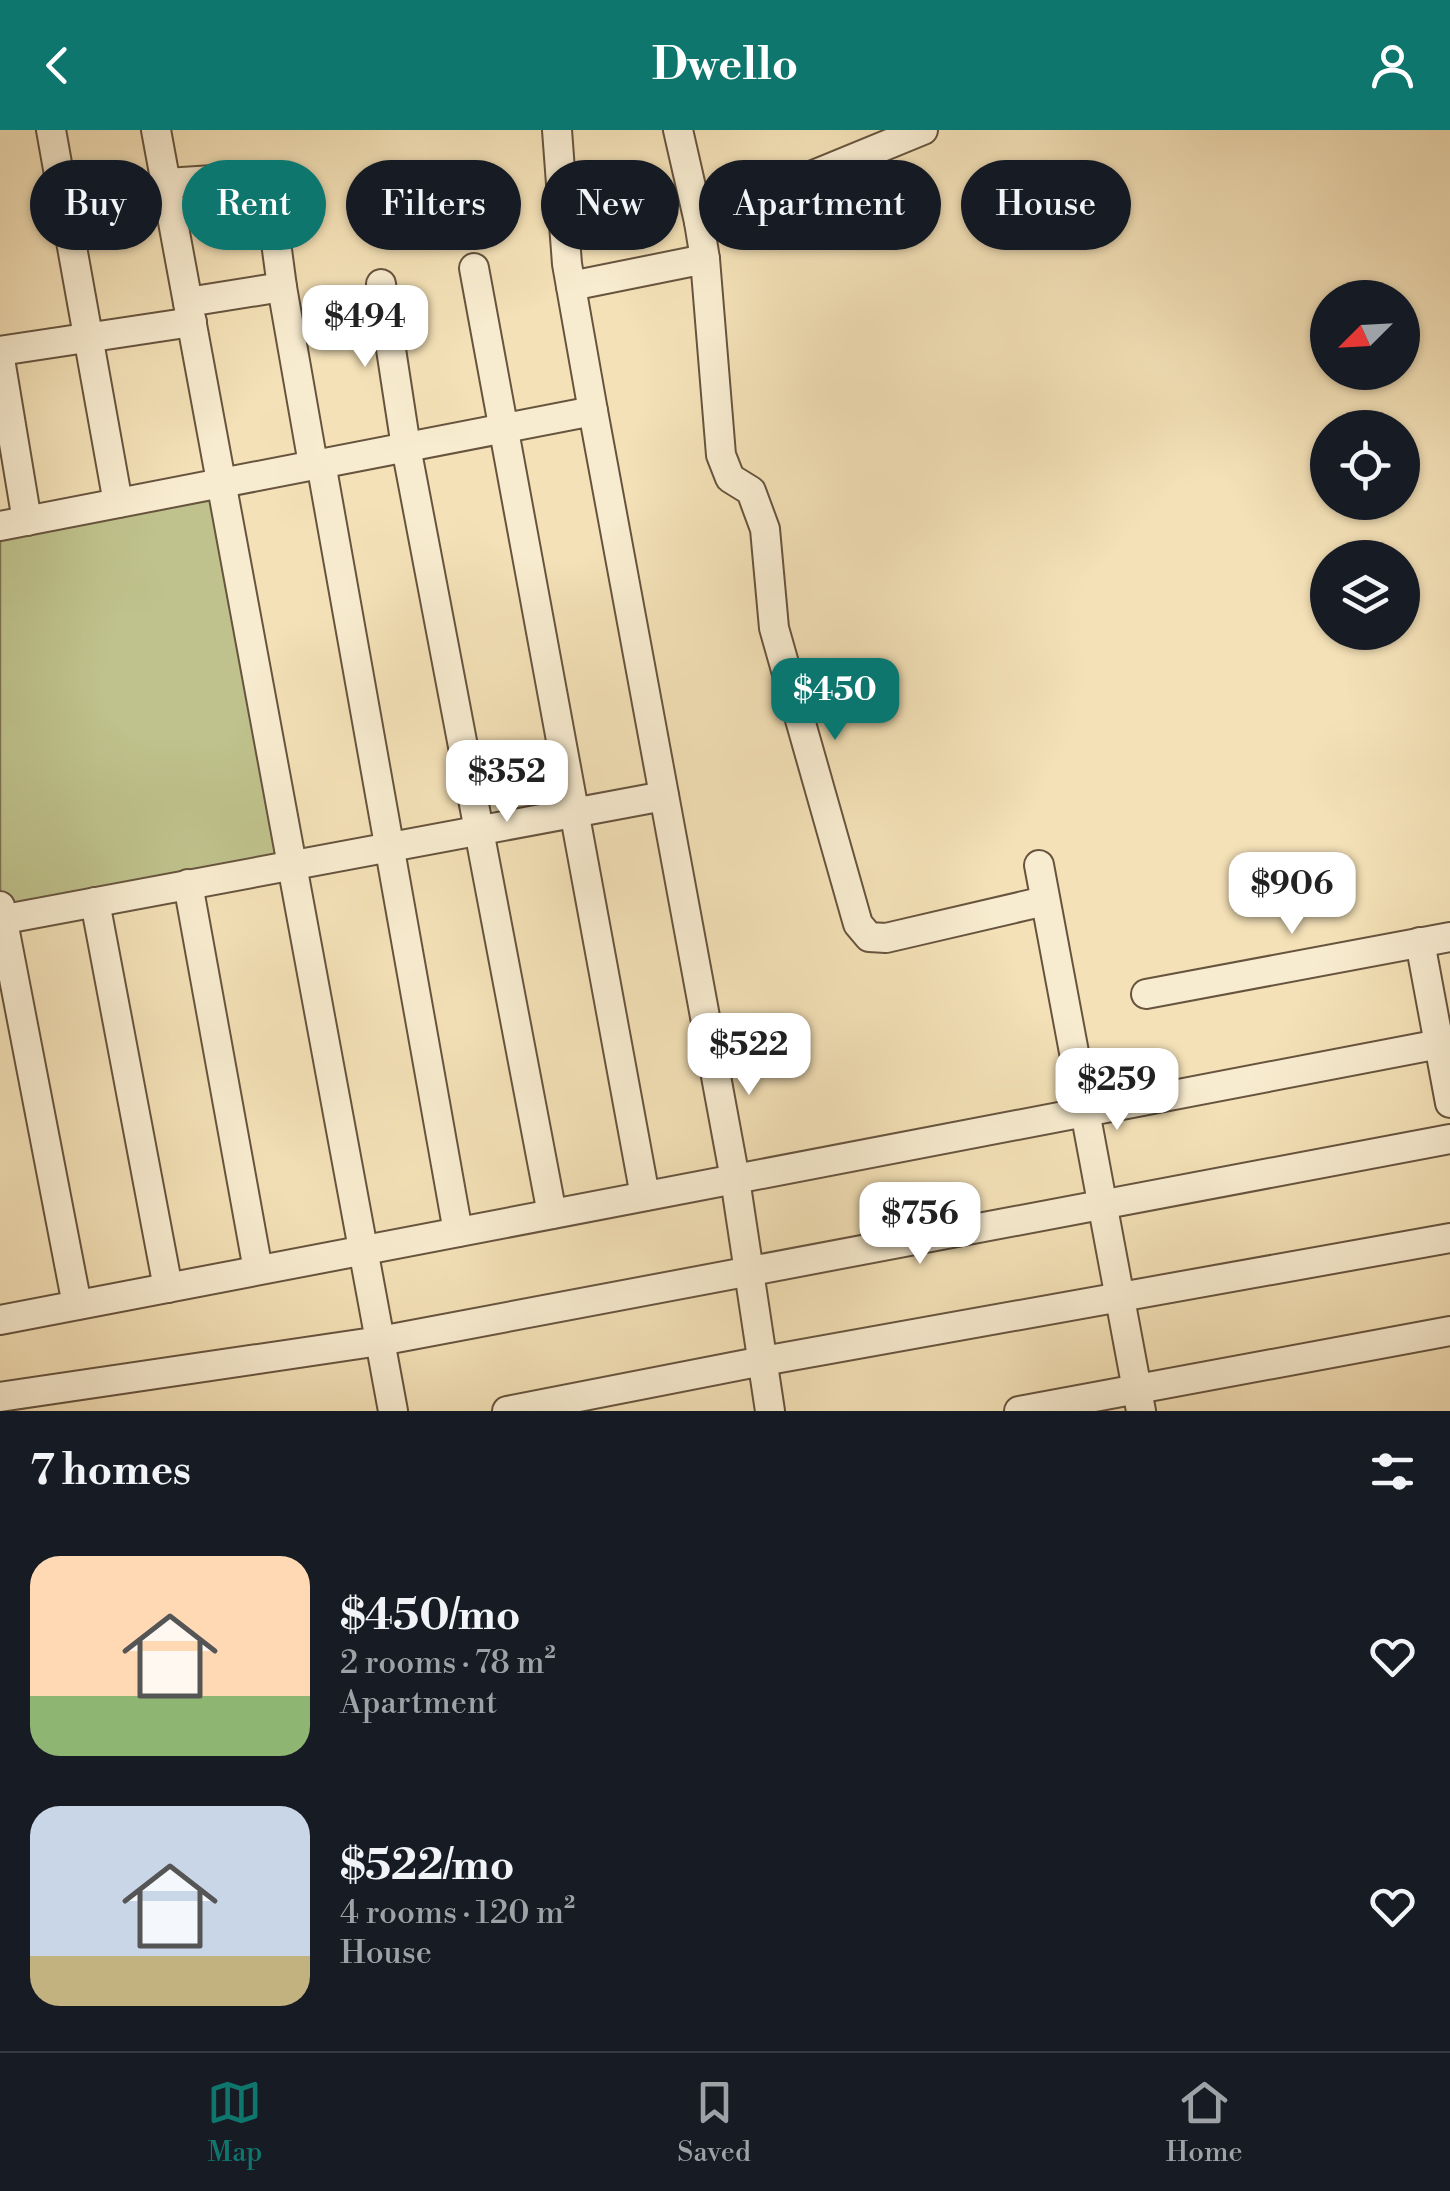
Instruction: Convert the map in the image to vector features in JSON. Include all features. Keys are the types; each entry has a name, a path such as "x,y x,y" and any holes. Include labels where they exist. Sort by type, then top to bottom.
{"street":[{"path":"51,130 118,503"},
{"path":"156,130 393,1411"},
{"path":"558,130 571,286 735,1178 770,1411"},
{"path":"678,130 699,222"},
{"path":"850,160 923,130"},
{"path":"166,183 266,178 282,287 390,846 458,1232"},
{"path":"704,250 721,455 730,478 750,491 765,529 774,628 858,924 869,937 886,938 1045,901"},
{"path":"571,286 705,258"},
{"path":"474,268 500,429 645,1196"},
{"path":"380,284 406,447 552,1214"},
{"path":"282,287 89,337 0,355 13,523 594,411"},
{"path":"76,1305 1,915 95,902 664,796"},
{"path":"1039,865 1099,1203 1139,1400"},
{"path":"188,884 258,1270"},
{"path":"95,902 168,1288"},
{"path":"1146,994 1450,937"},
{"path":"1420,942 1444,1043 1450,1103"},
{"path":"0,1320 1444,1043"},
{"path":"0,1398 380,1341 1450,1140"},
{"path":"508,1411 762,1360 1450,1238"},
{"path":"1019,1411 1139,1400 1450,1331"}],"green space":[{"path":"221,482 292,864 0,906 0,526"}]}
